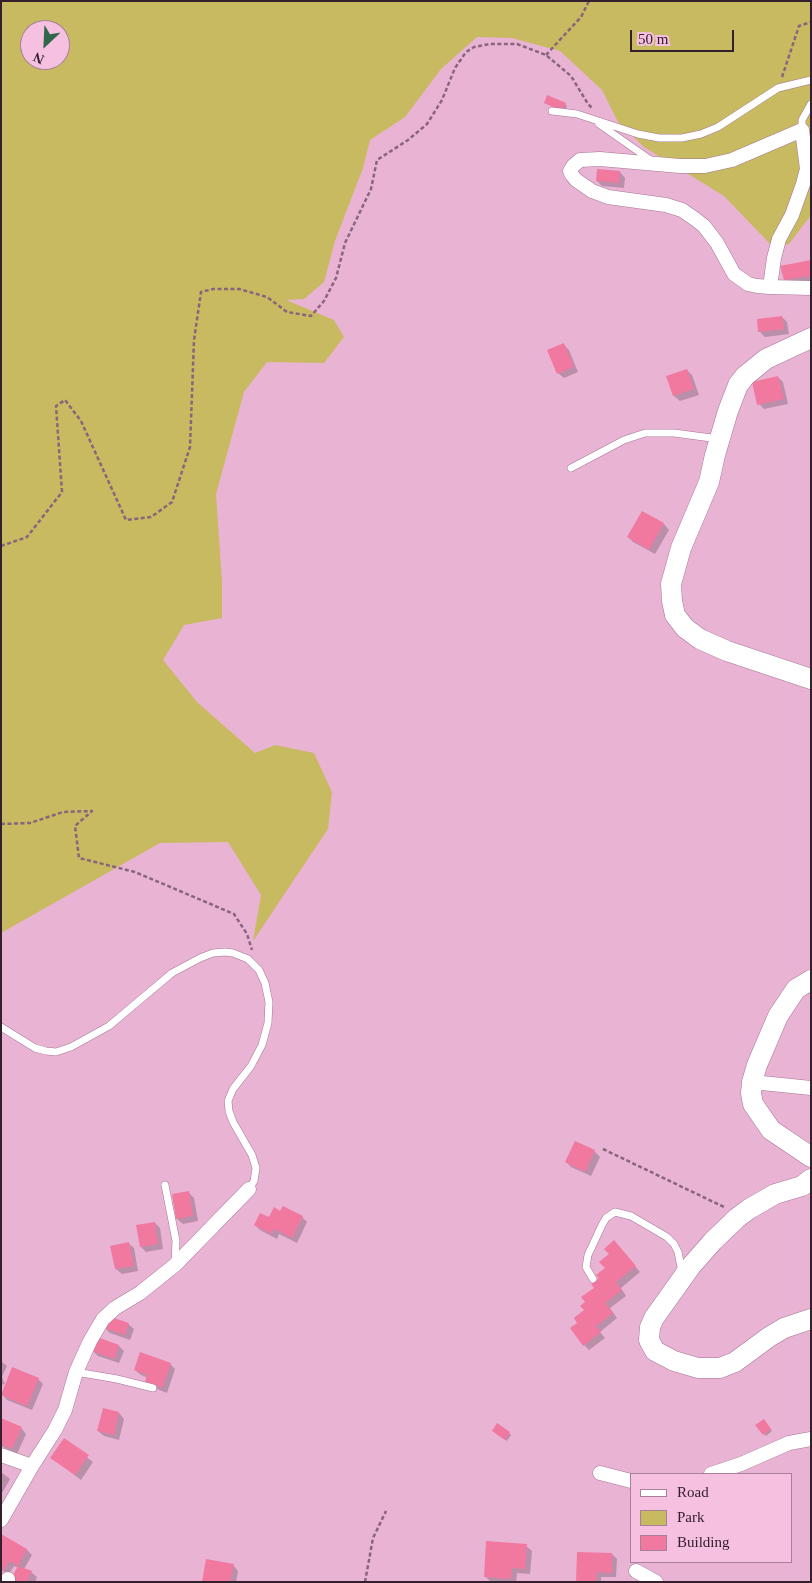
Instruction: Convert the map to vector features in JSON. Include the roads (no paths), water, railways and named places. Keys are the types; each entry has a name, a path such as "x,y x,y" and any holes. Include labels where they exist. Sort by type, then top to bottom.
{"street":[{"path":"770,287 774,258 780,239 792,215 807,169 802,130 732,160 705,166 600,159 580,160 570,170 576,180 592,191 608,197 666,205 682,210 704,226 717,242 734,274 741,281 748,284 770,287 811,288"},
{"path":"811,338 773,354 745,376 732,397 709,482 681,548 671,584 675,615 685,628 700,639 727,651 811,679"},
{"path":"811,980 796,989 778,1016 765,1042 752,1082 751,1093 753,1104 771,1130 811,1157"},
{"path":"752,1082 811,1088"},
{"path":"811,1179 802,1186 775,1194 760,1202 737,1218 702,1252 652,1323 649,1340 652,1348 658,1353 689,1366 711,1369 727,1366 784,1328 811,1319"},
{"path":"1,1520 55,1430 65,1410 76,1372 90,1341 104,1318 175,1266 249,1188"},
{"path":"714,1473 788,1444 811,1439"},
{"path":"1,1455 32,1466"},
{"path":"600,1473 630,1481"},
{"path":"636,1571 656,1582"}],"lane":[{"path":"552,110 590,118 638,134 659,138 682,138 701,134 718,127 778,88 811,80"},
{"path":"802,130 802,120 811,104"},
{"path":"590,118 656,164"},
{"path":"572,468 624,440 645,433 674,433 720,439"},
{"path":"1,1027 35,1048 56,1052 71,1047 109,1026 172,973 200,958 213,953 233,953 248,959 259,970 265,983 269,1002 268,1023 262,1045 251,1066 233,1089 228,1101 233,1122 252,1154 256,1168 254,1181 249,1188"},
{"path":"165,1185 176,1241 175,1266"},
{"path":"593,1279 586,1268 588,1255 606,1218 615,1212 632,1216 667,1237 674,1244 678,1252 683,1278"},
{"path":"76,1372 153,1388"}]}
